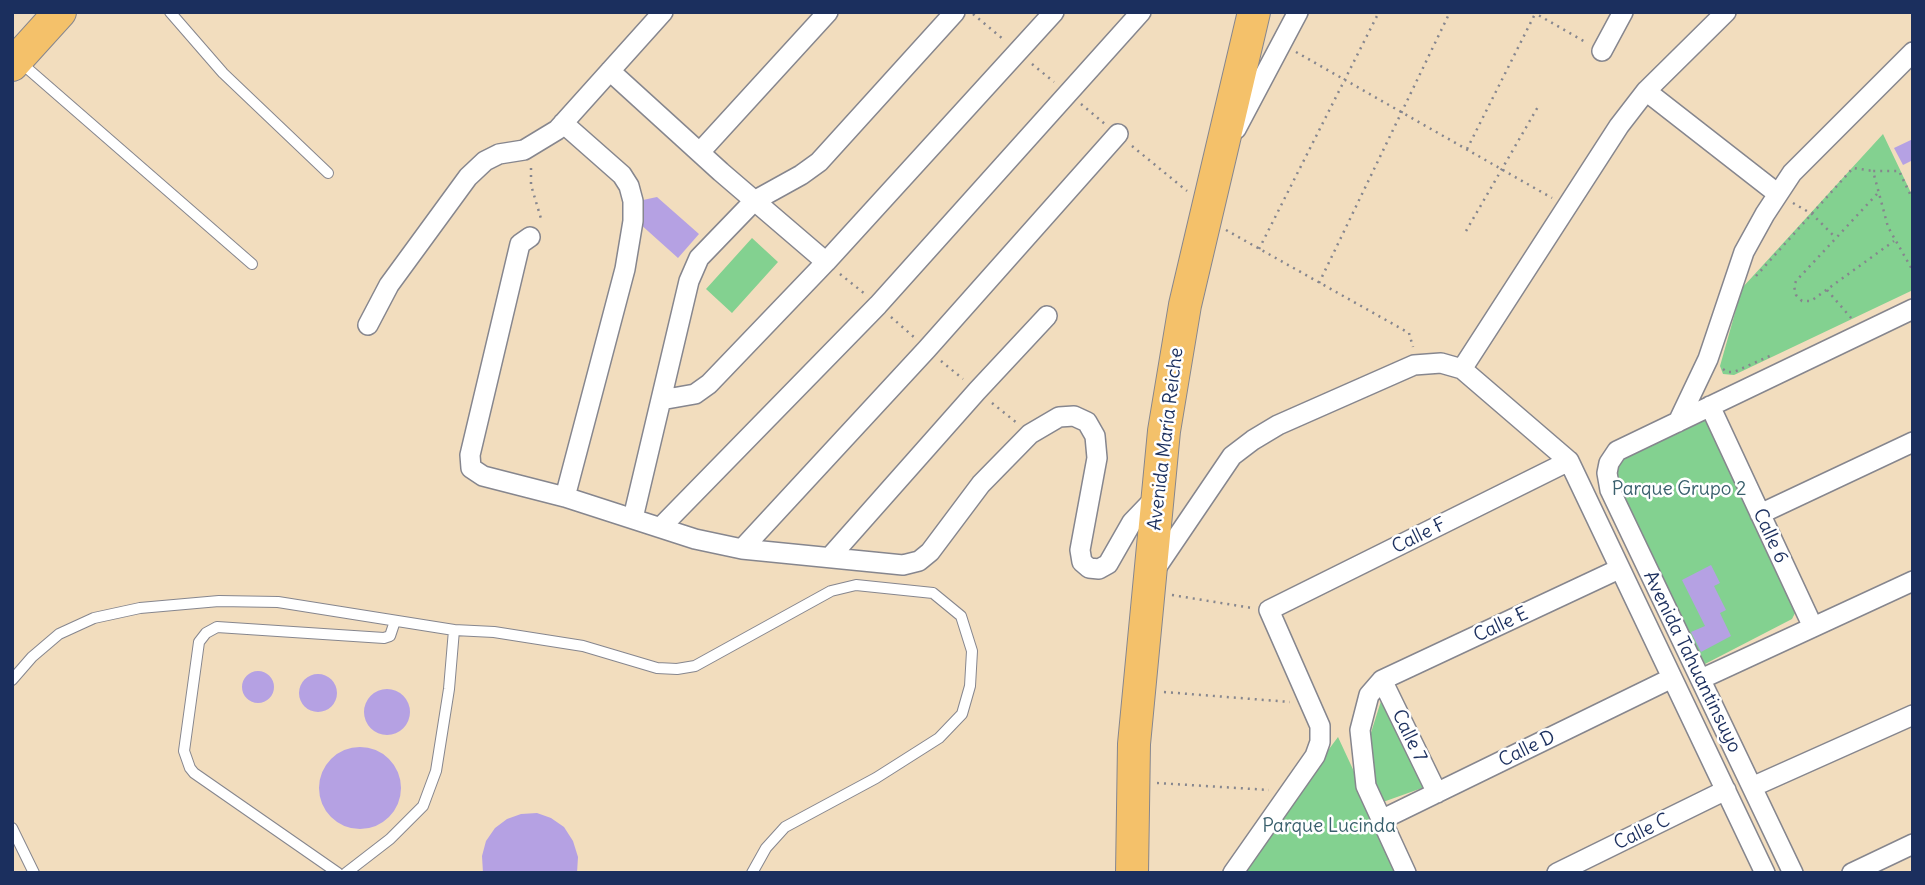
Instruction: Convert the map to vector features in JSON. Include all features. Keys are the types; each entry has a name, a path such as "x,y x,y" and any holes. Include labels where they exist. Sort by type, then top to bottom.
{"main road":[{"path":"15,62 60,12"},
{"name":"Avenida María Reiche","path":"1132,873 1134,744 1152,575 1156,497 1172,372 1254,12"}],"street":[{"path":"368,325 388,285 468,177 485,161 499,153 524,150 557,130 663,12"},
{"path":"700,152 828,12"},
{"path":"634,518 689,281 699,258 754,201 819,162 955,12"},
{"path":"661,400 695,394 709,384 826,262 1054,12"},
{"path":"660,527 878,305 1141,12"},
{"path":"1220,159 1298,12"},
{"path":"1602,51 1623,12"},
{"path":"1462,369 1619,126 1646,91 1726,12"},
{"path":"1678,422 1708,359 1744,252 1778,194 1792,173 1913,52"},
{"path":"610,71 826,262"},
{"path":"1646,91 1778,194"},
{"path":"563,123 622,175 629,186 633,201 633,221 625,269 565,497"},
{"path":"742,549 927,349 1118,134"},
{"path":"537,233 520,244 470,455 471,468 483,476 565,497 695,539 742,549 903,565 919,561 930,552 981,484 1030,434 1059,417 1074,416 1087,422 1095,436 1097,458 1080,550 1082,562 1089,568 1099,569 1108,564 1132,522 1156,497"},
{"path":"1678,422 1913,309"},
{"path":"830,557 1047,316"},
{"path":"1152,575 1232,456 1278,425 1414,365 1441,363 1462,369 1569,461"},
{"name":"Calle 6","path":"1710,406 1813,627"},
{"name":"Avenida Tahuantinsuyo","path":"1678,422 1617,451 1609,463 1607,473 1610,490 1793,873"},
{"path":"1760,514 1913,442"},
{"name":"Avenida Tahuantinsuyo","path":"1569,461 1765,873"},
{"name":"Calle F","path":"1269,610 1569,461"},
{"name":"Calle E","path":"1382,680 1619,569"},
{"path":"1701,679 1913,581"},
{"path":"1233,873 1315,756 1320,742 1320,726 1269,610"},
{"name":"Calle D","path":"1381,820 1672,678"},
{"path":"1382,680 1369,695 1360,730 1366,786 1405,873"},
{"name":"Calle 7","path":"1382,680 1437,793"},
{"path":"1752,788 1913,715"},
{"name":"Calle C","path":"1557,873 1726,790"},
{"path":"1852,873 1913,844"}],"lane":[{"path":"170,12 223,73 328,173"},
{"path":"15,62 252,264"},
{"path":"12,680 32,657 59,634 94,618 140,608 219,601 278,602 454,630 494,632 583,646 657,667 677,668 695,666 831,591 856,585 933,593 961,616 972,651 970,686 962,714 939,738 876,778 785,827 766,848 752,873"},
{"path":"338,873 190,768 184,751 199,642 206,633 217,627 384,638 390,636 395,621"},
{"path":"346,873 390,839 423,806 436,771 449,689 454,630"},
{"path":"12,828 34,873"}],"path":[{"path":"971,12 1118,134 1205,222 1214,243 1222,228 1409,333"},
{"path":"1259,249 1379,12"},
{"path":"1319,283 1450,12"},
{"path":"1467,149 1535,13 1602,51"},
{"path":"1281,43 1567,207"},
{"path":"1466,231 1539,105"},
{"path":"531,147 531,185 537,233"},
{"path":"1751,281 1853,168 1899,171 1913,200"},
{"path":"1873,171 1877,194 1894,241 1913,271"},
{"path":"1778,194 1812,214 1836,238"},
{"path":"1877,194 1794,285 1796,295 1807,302 1894,241"},
{"path":"1827,290 1852,319"},
{"path":"1721,362 1724,370 1734,372 1781,351"},
{"path":"1152,575 1169,595 1269,610"},
{"path":"1162,692 1311,703"},
{"path":"1156,783 1290,791"}],"green space":[{"path":"1883,134 1913,197 1913,290 1734,375 1723,374 1720,366 1742,288"},
{"path":"752,238 778,262 732,313 706,289"},
{"name":"Parque Grupo 2","path":"1707,415 1797,609 1792,619 1705,664 1618,495 1615,481 1617,463 1624,455"},
{"path":"1381,701 1425,787 1383,802 1376,789 1368,759 1369,739"},
{"name":"Parque Lucinda","path":"1338,737 1401,873 1240,873 1303,784"}],"building":[{"path":"1913,139 1913,160 1903,165 1894,148"},
{"path":"657,197 699,234 678,258 639,223 643,200"},
{"path":"1711,565 1720,583 1714,586 1726,610 1720,613 1731,636 1701,652 1691,632 1705,626 1682,580"},
{"path":"258,671 269,676 274,687 269,698 258,703 247,698 242,687 247,676"},
{"path":"318,674 332,679 337,693 332,707 318,712 304,707 299,693 304,679"},
{"path":"387,689 404,695 410,712 404,729 387,735 370,729 364,712 370,695"},
{"path":"352,747 368,747 383,754 394,765 401,780 398,804 389,817 368,829 352,829 337,822 326,811 319,796 319,780 326,765 337,754"},
{"path":"537,813 564,827 573,841 578,857 577,873 483,873 482,856 486,841 495,828 507,819 521,814"}]}
